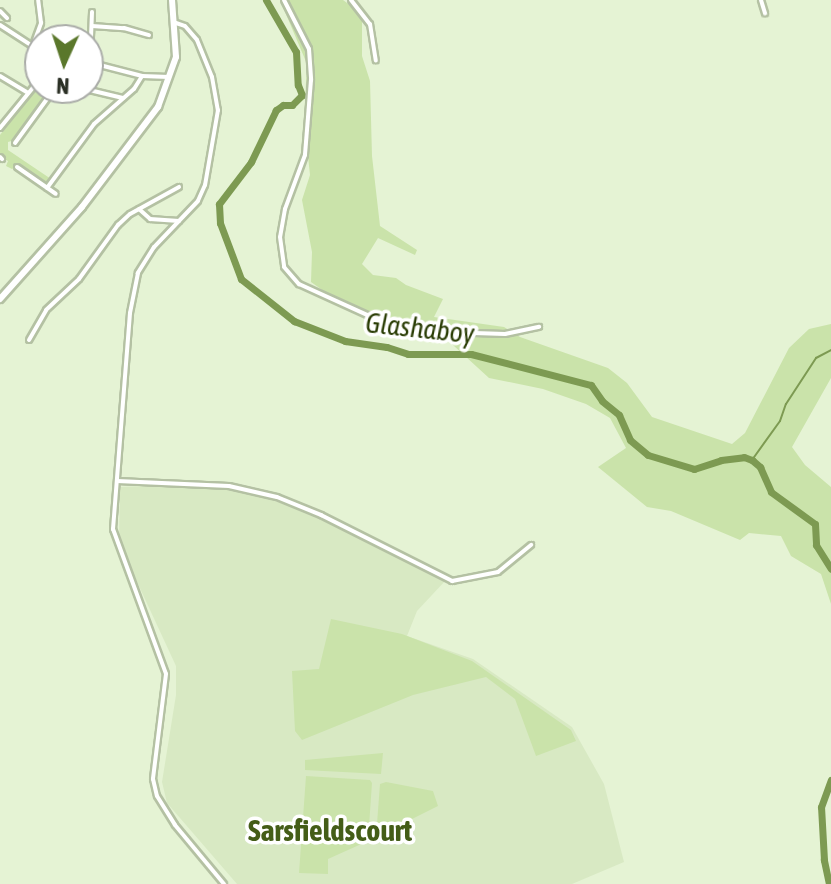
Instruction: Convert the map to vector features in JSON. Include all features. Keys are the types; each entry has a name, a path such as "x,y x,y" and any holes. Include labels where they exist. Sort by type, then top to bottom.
{"main road":[{"path":"0,299 62,232 158,107 176,57 172,0"}],"street":[{"path":"38,0 41,24"},
{"path":"284,0 309,49 311,80 305,155 285,209 280,237 284,267 299,284 385,323 413,331 505,334 539,327"},
{"path":"351,0 370,24 376,61"},
{"path":"761,0 765,13"},
{"path":"0,11 7,18"},
{"path":"92,12 92,24"},
{"path":"176,23 185,26 197,40 212,77 218,110 205,185 198,201 154,247 138,273 130,313 115,541 166,674 153,779 157,796 175,825 224,884"},
{"path":"0,25 24,42"},
{"path":"104,27 149,35"},
{"path":"104,66 142,76 171,77"},
{"path":"0,76 24,90"},
{"path":"47,188 94,124 142,76"},
{"path":"104,93 123,98"},
{"path":"0,128 24,96"},
{"path":"15,143 43,104"},
{"path":"17,167 56,194"},
{"path":"29,340 46,310 79,279 118,225 139,209 179,187"},
{"path":"139,209 150,219 179,221"},
{"path":"117,481 229,486 277,497 321,515 452,581 498,572 531,545"}],"shaded area":[{"path":"280,0 343,0 362,14 362,56 370,81 372,156 380,226 417,250 415,255 378,238 362,264 373,275 396,278 443,299 434,317 504,327 520,337 608,368 627,383 652,417 732,444 745,433 789,348 809,329 831,324 831,378 792,447 805,465 831,487 831,604 821,574 791,556 781,536 749,533 740,540 671,511 647,507 598,467 626,448 610,418 586,404 543,389 489,378 442,335 405,331 379,322 335,299 311,282 312,252 302,200 310,175 304,119 307,64"},
{"path":"24,103 41,104 15,140 8,142 8,150 51,179 46,186 20,165 12,169 6,166 8,161 0,157 0,135"},
{"path":"166,485 225,488 279,502 340,527 446,580 417,611 407,636 473,659 572,727 604,784 624,862 572,884 237,884 167,803 162,782 176,695 176,666 119,543 120,487"},
{"path":"331,619 402,634 472,661 571,730 576,741 536,756 515,699 486,677 413,695 302,740 295,731 292,671 319,669"},
{"path":"383,753 381,774 305,770 305,760"},
{"path":"306,776 370,780 372,783 368,841 328,859 328,874 299,873"},
{"path":"386,782 433,791 438,806 376,837 380,784"}],"waterway":[{"name":"Glashaboy","path":"266,0 296,52 298,85 302,95 292,105 283,105 276,110 251,162 219,204 220,223 241,279 294,321 345,341 387,347 408,354 471,354 591,385 602,401 619,415 630,440 648,455 694,469 721,460 744,457 752,460 760,467 771,492 815,524 816,545 831,569"},
{"path":"752,460 780,421 786,404 816,358 831,350"},
{"name":"Glashaboy","path":"829,884 824,860 821,807 831,780"}],"district":[{"name":"Sarsfieldscourt","path":"330,830"}]}
